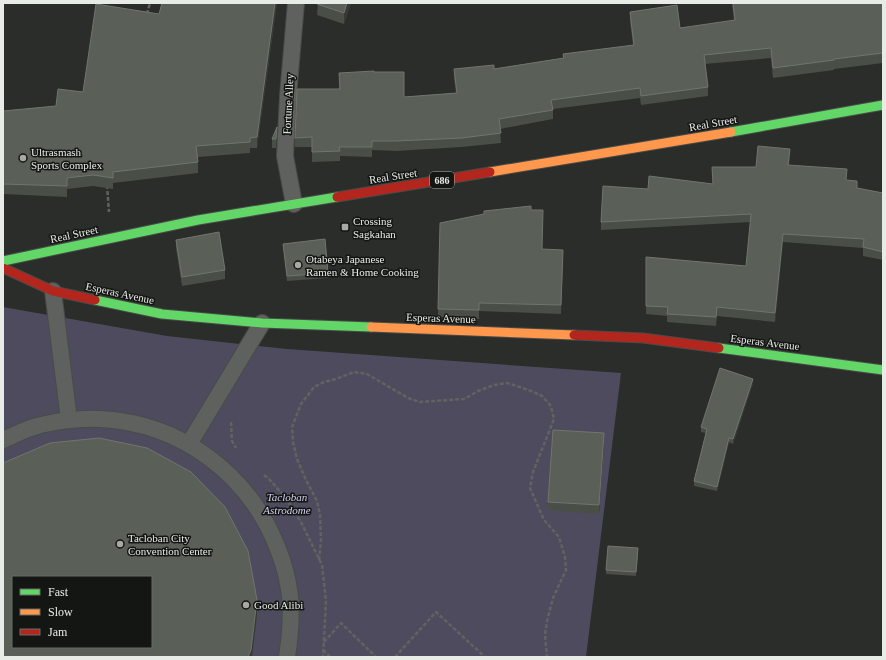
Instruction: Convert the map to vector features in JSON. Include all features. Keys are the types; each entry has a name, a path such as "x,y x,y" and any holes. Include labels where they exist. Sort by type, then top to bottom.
{"main road":[{"name":"Real Street","path":"3,261 198,220 660,144 883,105"},
{"name":"Esperas Avenue","path":"3,268 54,291 162,314 262,322 643,338 883,370"}],"lane":[{"name":"Fortune Alley","path":"294,204 285,156 288,96 296,3"},
{"path":"54,291 69,420"},
{"path":"189,444 262,322"},
{"path":"3,440 34,427 69,420 100,419 131,423 161,431 189,444 215,462 238,483 257,507 273,535 284,565 290,596 291,627 288,657"}],"path":[{"path":"146,18 150,3"},
{"path":"109,178 107,186 111,238"},
{"path":"320,560 320,515 317,501 297,460 293,442 292,427 301,404 314,387 354,372 367,374 408,398 420,402 464,399 489,387 506,384 531,391 542,396 551,406 554,419 534,472 530,488 544,520 559,537 565,557 566,570 553,598 547,621 545,635 547,657"},
{"path":"395,657 436,612 485,657"},
{"path":"324,642 341,623 376,657"},
{"path":"323,650 330,657"}],"green space":[{"name":"Tacloban Astrodome","path":"3,307 167,336 287,349 621,373 586,657 3,657"}],"building":[{"path":"162,3 275,3 257,137 250,138 250,142 196,146 198,162 113,172 113,178 93,175 67,178 67,186 3,184 3,111 56,106 58,89 83,92 96,4 159,14"},
{"path":"347,3 344,13 317,4"},
{"path":"733,3 883,3 883,53 773,68 771,48 704,55 708,87 641,96 640,88 551,100 553,110 499,119 501,133 462,138 372,141 372,147 339,147 340,151 312,152 312,137 295,138 297,89 340,89 339,73 374,71 404,72 404,97 457,93 454,69 494,65 494,69 564,58 563,54 634,45 630,12 677,5 680,28 735,20"},
{"path":"277,127 276,139 272,139"},
{"path":"758,146 790,149 788,165 847,169 846,180 857,181 857,188 883,193 883,252 863,247 864,239 783,234 775,313 717,307 716,317 667,314 668,307 646,306 646,257 746,266 751,214 601,222 603,186 648,189 649,176 713,184 712,167 756,167"},
{"path":"531,206 531,210 543,210 542,249 563,250 561,305 479,303 479,310 438,309 440,223 484,214 484,211"},
{"path":"219,232 225,270 182,277 176,240"},
{"path":"325,239 328,273 287,276 283,244"},
{"path":"720,368 753,379 733,439 729,438 717,487 694,481 707,429 701,427"},
{"path":"553,430 604,433 599,505 548,502"},
{"name":"Tacloban City Convention Center","path":"99,438 147,448 191,472 225,507 248,551 257,600 251,650 248,657 3,657 3,463 50,443"},
{"path":"608,546 638,548 636,572 606,570"}],"traffic: fast":[{"path":"731,132 883,105"},
{"path":"3,261 198,220 337,197"},
{"path":"95,300 162,314 262,323 371,327"},
{"path":"719,348 883,370"}],"traffic: slow":[{"path":"490,172 731,132"},
{"path":"371,327 574,335"}],"traffic: jam":[{"path":"337,197 490,172"},
{"path":"3,268 53,291 95,300"},
{"path":"574,335 643,338 719,348"}],"place":[{"name":"Ultrasmash Sports Complex","path":"23,158"},
{"name":"Crossing Sagkahan","path":"345,227"},
{"name":"Otabeya Japanese Ramen & Home Cooking","path":"298,265"},
{"name":"Tacloban City Convention Center","path":"120,544"},
{"name":"Good Alibi","path":"246,605"}]}
